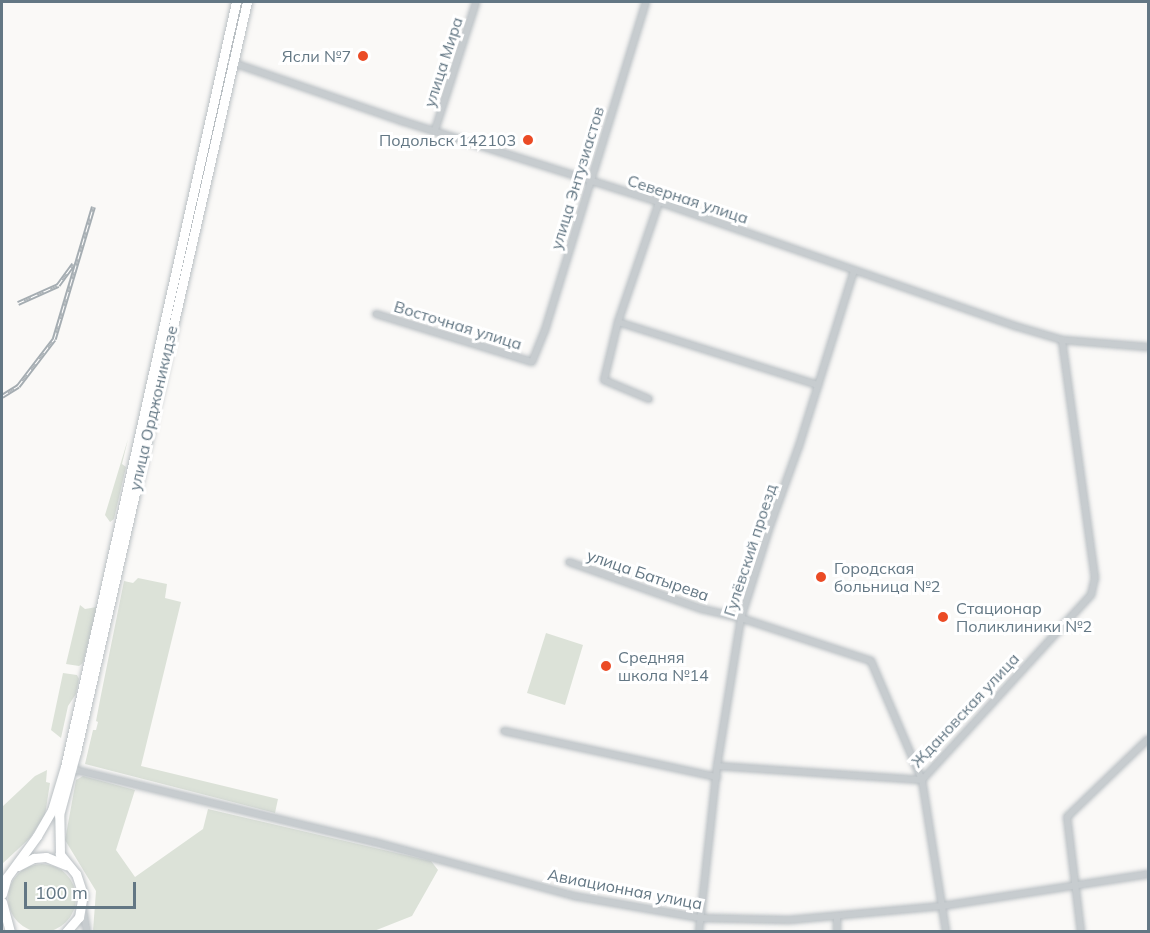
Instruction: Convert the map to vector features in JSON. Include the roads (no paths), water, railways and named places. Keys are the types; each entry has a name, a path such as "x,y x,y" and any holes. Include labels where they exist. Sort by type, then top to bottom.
{"main road":[{"name":"улица Орджоникидзе","path":"55,813 236,2"},
{"name":"улица Орджоникидзе","path":"55,813 72,769 247,2"},
{"path":"55,813 60,854 81,884 82,906 79,917 66,932"},
{"path":"2,894 7,877 55,813"},
{"path":"2,878 13,869 34,858 46,857 68,866"},
{"path":"2,902 9,932"},
{"path":"4,915 19,932"}],"street":[{"name":"улица Мира","path":"435,130 476,2"},
{"name":"улица Энтузиастов","path":"532,362 545,330 646,2"},
{"name":"Северная улица","path":"222,60 591,182 659,202 1015,326 1062,340 1149,347"},
{"path":"649,399 604,380 618,322 659,202"},
{"name":"Гулёвский проезд","path":"699,932 717,766 741,618 854,270"},
{"name":"Восточная улица","path":"376,314 532,362"},
{"path":"618,322 818,385"},
{"name":"Ждановская улица","path":"717,766 922,780 1091,595 1095,578 1062,340"},
{"name":"улица Батырева","path":"569,562 702,609 741,618 871,661 922,780 946,932"},
{"path":"504,731 717,777"},
{"path":"1081,932 1073,886 1066,817 1149,739"},
{"name":"Авиационная улица","path":"72,769 374,842 574,896 700,918 789,920 942,906 1149,874"},
{"path":"82,906 87,932"},
{"path":"837,916 837,932"}],"railway":[{"path":"2,396 18,386 54,339 93,207"},
{"path":"18,303 58,285 73,264"}],"place":[{"name":"Ясли №7","path":"363,56"},
{"name":"Подольск 142103","path":"528,140"},
{"name":"Городская больница №2","path":"821,577"},
{"name":"Стационар Поликлиники №2","path":"943,617"},
{"name":"Средняя школа №14","path":"606,666"}]}
